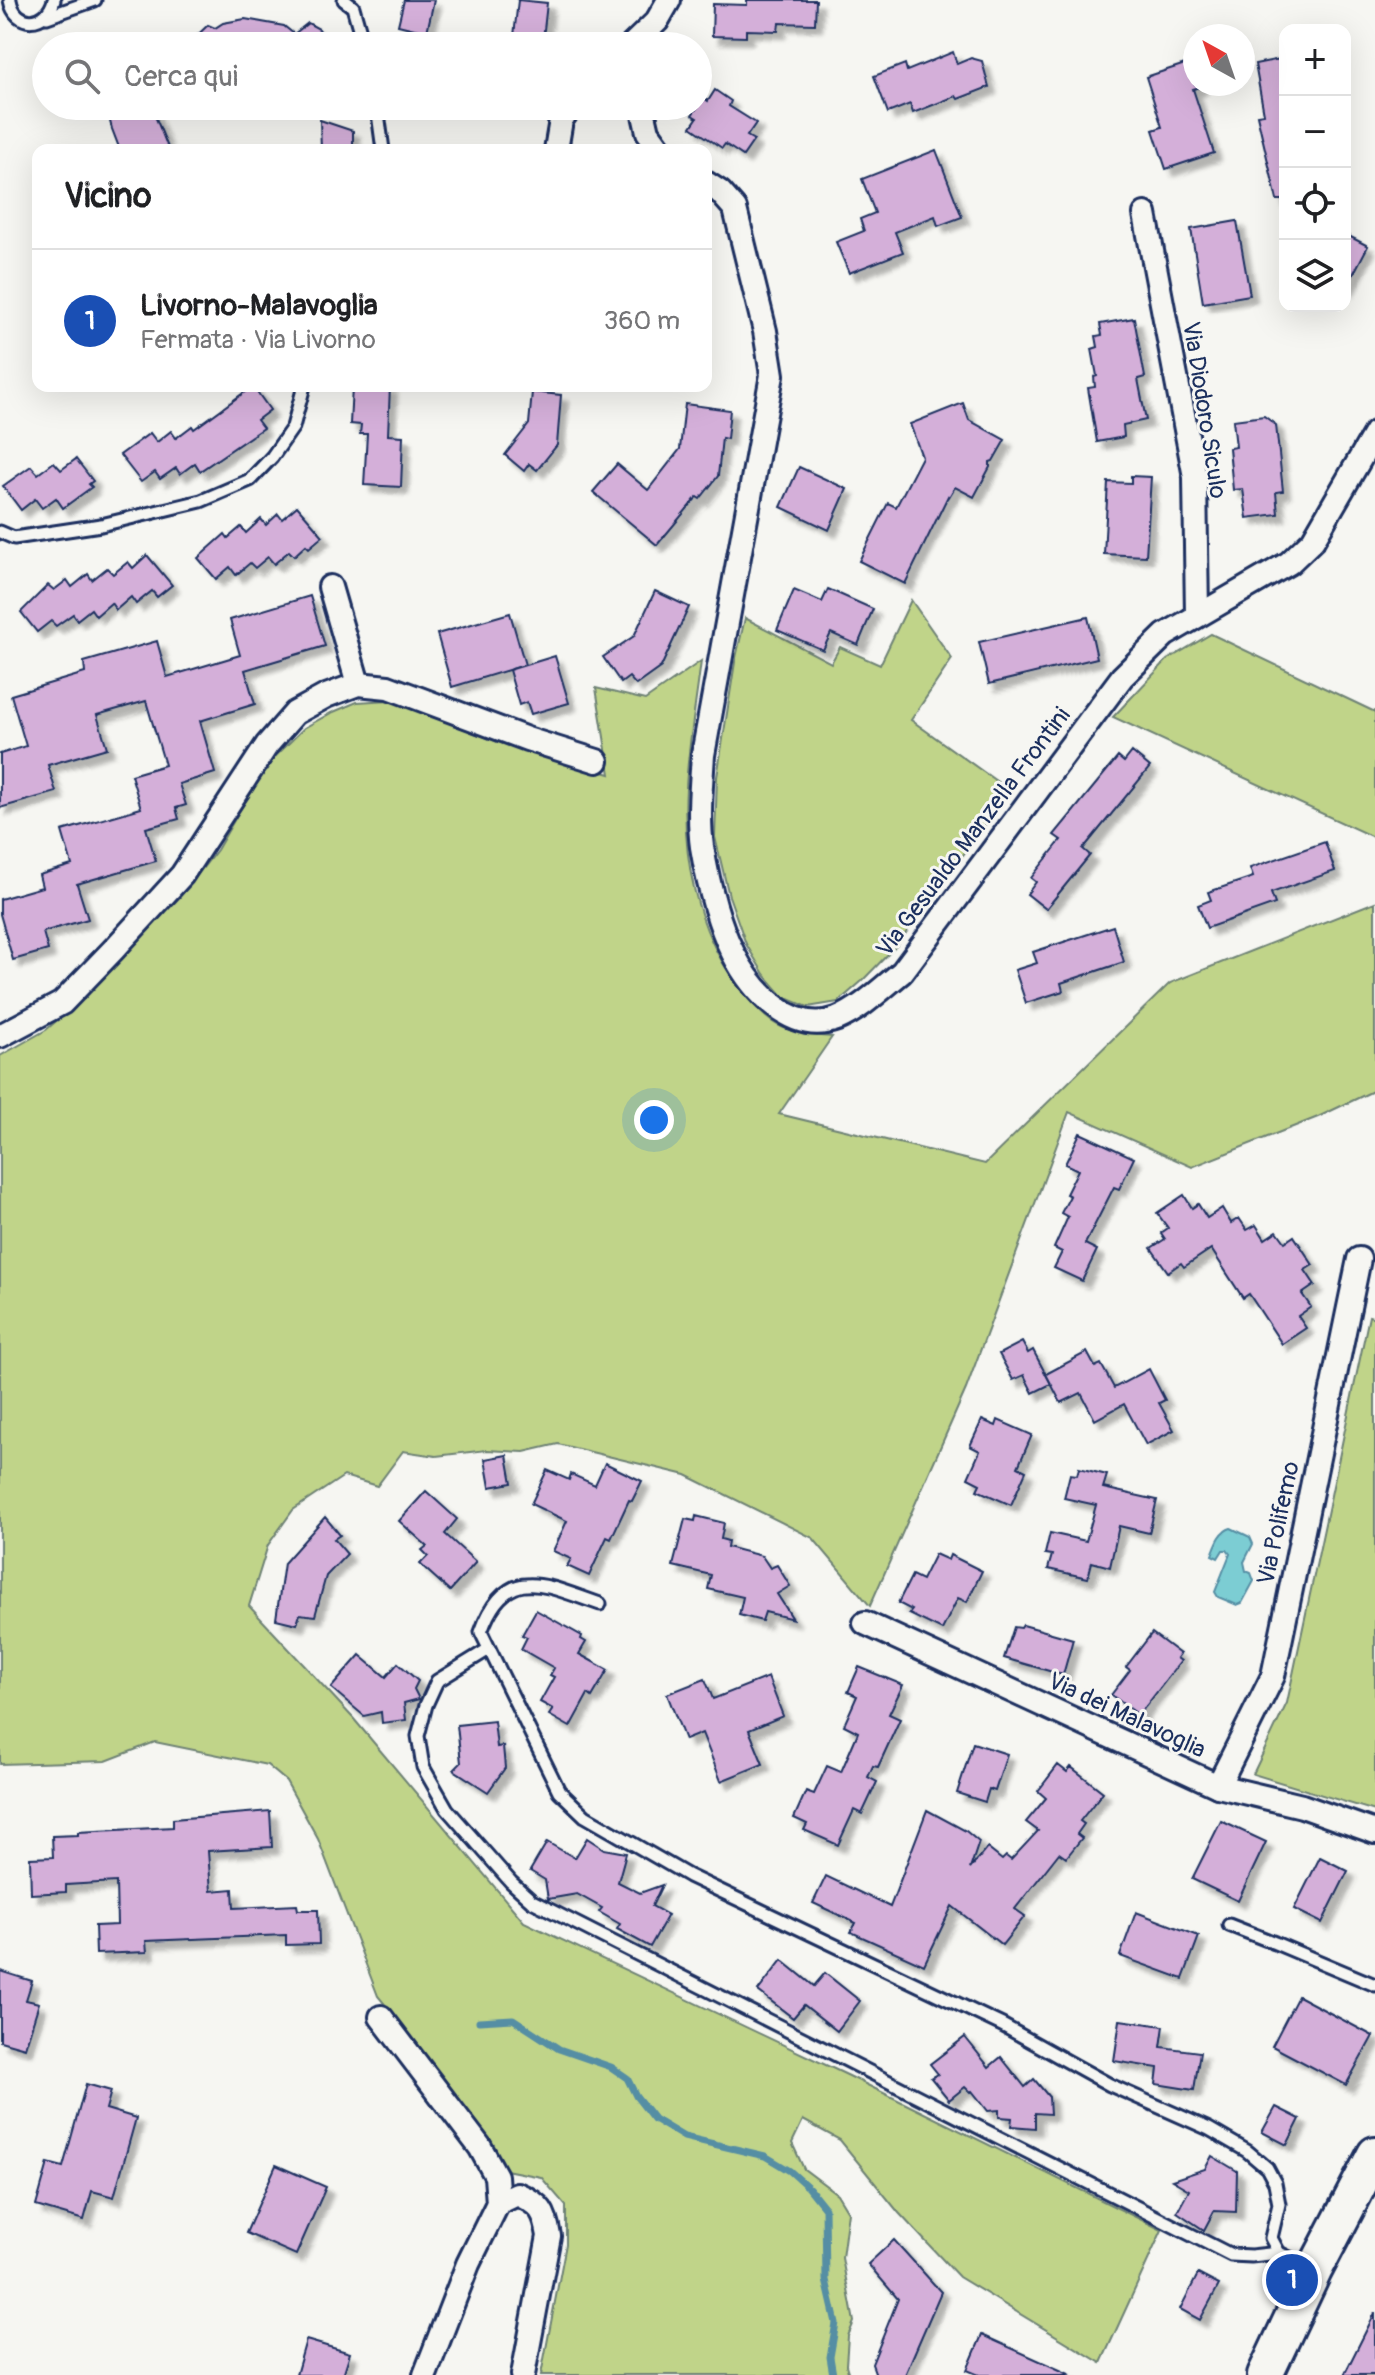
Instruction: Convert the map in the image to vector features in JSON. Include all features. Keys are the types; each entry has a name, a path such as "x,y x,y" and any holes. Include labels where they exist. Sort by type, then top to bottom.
{"main road":[{"path":"1265,2375 1314,2271 1375,2154"}],"street":[{"path":"646,32 657,21 669,0"},
{"path":"555,144 561,120"},
{"path":"645,120 648,132 657,144"},
{"name":"Via Gesualdo Manzella Frontini","path":"712,187 735,209 765,331 772,375 703,755 702,845 715,905 733,953 756,987 783,1013 806,1022 835,1019 862,1005 902,972 1122,677 1165,635 1255,585 1289,563 1313,540 1375,433"},
{"name":"Via Diodoro Siculo","path":"1145,214 1195,477 1197,615"},
{"path":"330,587 358,684"},
{"path":"0,1036 62,1003 182,875 267,745 295,713 326,696 358,684 388,687 527,739 597,761"},
{"name":"Via Polifemo","path":"1218,1786 1273,1676 1359,1259"},
{"name":"Via dei Malavoglia","path":"865,1623 1218,1786 1302,1806 1375,1832"},
{"path":"381,2017 480,2147 496,2176 498,2203 468,2264 425,2375"},
{"path":"498,2203 517,2194 533,2200 545,2215 549,2236 523,2375"}],"lane":[{"path":"10,0 15,14 23,19"},
{"path":"42,18 50,11 54,0"},
{"path":"0,15 33,21 95,0"},
{"path":"344,0 353,7 360,32"},
{"path":"379,120 382,144"},
{"path":"0,532 14,538 101,525 201,501 250,480 272,457 293,427 302,392"},
{"path":"600,1604 527,1583 502,1596 489,1611 481,1632 559,1791 585,1816 689,1876 1002,2025 1110,2085 1209,2129 1247,2151 1267,2168 1275,2183 1279,2204 1271,2238 1279,2253"},
{"path":"489,1649 437,1681 426,1705 418,1736 423,1767 447,1809 511,1882 532,1901 1231,2255 1279,2253 1314,2271"},
{"path":"1229,1925 1375,1985"}],"green space":[{"path":"911,600 952,659 911,720 1010,791 897,945 838,1002 808,1007 784,997 764,974 746,944 729,896 715,837 717,777 745,618 831,663 840,647 880,665"},
{"path":"1211,634 1375,712 1375,838 1113,717 1167,660"},
{"path":"701,661 688,756 685,813 690,865 702,916 723,963 757,1009 788,1030 832,1037 779,1114 985,1164 1170,983 1375,902 1375,1090 1318,1117 1192,1167 1069,1112 966,1389 870,1606 813,1538 686,1475 558,1444 524,1452 487,1450 436,1456 403,1451 377,1486 344,1476 293,1510 268,1545 249,1606 353,1718 524,1922 849,2076 1162,2230 1101,2363 959,2277 899,2213 840,2140 803,2120 792,2143 804,2169 837,2194 848,2212 842,2258 854,2322 848,2336 846,2365 849,2375 541,2375 566,2244 566,2206 541,2177 506,2170 408,2032 378,1996 318,1839 286,1781 267,1765 155,1742 106,1761 0,1764 0,1056 46,1030 84,997 179,898 217,850 259,777 304,728 357,702 390,700 498,742 610,774 596,688 645,700"},
{"path":"1369,1316 1375,1318 1375,1811 1253,1774 1287,1703"}],"water":[{"path":"1231,1528 1250,1537 1253,1544 1244,1562 1246,1571 1251,1573 1254,1581 1242,1603 1237,1605 1218,1597 1215,1592 1230,1554 1223,1550 1218,1558 1212,1555 1221,1535"}],"building":[{"path":"404,0 434,0 427,32 398,25"},
{"path":"518,0 547,3 544,32 514,32"},
{"path":"747,0 816,0 815,24 779,23 778,31 746,30 746,37 712,36 713,4 747,5"},
{"path":"245,19 284,26 292,32 201,32 208,25 215,28 223,23"},
{"path":"308,23 321,32 297,32"},
{"path":"953,52 957,64 971,58 982,61 989,87 913,113 910,104 888,113 874,76 905,64 907,71"},
{"path":"1279,59 1279,200 1257,115 1264,114 1255,64"},
{"path":"1183,65 1183,96 1195,96 1214,153 1166,169 1153,130 1162,127 1146,77"},
{"path":"715,90 731,101 729,106 756,123 747,136 754,140 743,156 725,144 722,148 691,127 696,120 712,120 712,95"},
{"path":"110,120 157,120 167,144 118,144"},
{"path":"320,120 353,131 353,144 321,144"},
{"path":"936,150 962,217 938,226 935,216 895,232 903,252 849,273 836,242 864,231 860,219 875,213 862,179"},
{"path":"1237,221 1250,295 1203,303 1191,229"},
{"path":"1351,237 1368,246 1351,279"},
{"path":"1134,318 1145,377 1138,379 1146,420 1123,425 1124,437 1097,442 1088,388 1095,387 1094,377 1097,376 1092,349 1098,347 1096,336 1102,335 1100,324"},
{"path":"245,392 257,392 270,410 257,420 263,428 200,471 195,463 180,474 176,468 160,479 155,472 141,482 120,455 150,433 157,442 171,431 176,438 192,426 194,429"},
{"path":"352,392 390,392 388,435 403,436 401,487 364,485 367,434 360,434 361,425 350,424"},
{"path":"532,392 561,395 557,445 537,470 529,464 524,471 505,455 529,424"},
{"path":"963,403 969,420 1005,440 990,462 974,497 955,487 948,496 905,584 859,561 888,503 896,507 922,457 910,424"},
{"path":"685,404 730,410 727,439 722,438 718,476 657,545 593,492 617,464 648,490 680,449"},
{"path":"1264,416 1276,425 1283,491 1276,492 1278,514 1247,518 1243,489 1233,490 1229,448 1236,447 1233,420"},
{"path":"76,459 93,481 89,484 92,487 63,508 56,498 42,508 35,499 21,510 3,486 31,466 38,474 54,462 61,470"},
{"path":"799,467 847,489 829,530 781,507"},
{"path":"1131,476 1151,477 1146,556 1104,554 1108,482 1131,483"},
{"path":"297,506 323,536 294,556 289,551 274,564 268,557 255,568 250,563 236,575 230,567 216,579 198,558 225,534 228,538 241,527 246,533 261,519 266,525 278,514 282,519"},
{"path":"147,555 172,585 157,597 152,591 136,604 131,597 116,610 111,603 96,616 91,609 77,620 73,614 56,626 51,621 37,632 21,612 48,585 54,590 67,580 72,587 88,574 92,580 107,568 113,574 128,562 133,568"},
{"path":"828,589 873,609 858,645 831,633 823,650 777,630 794,590 822,602"},
{"path":"655,591 689,607 661,667 636,685 629,677 621,683 603,657 634,636"},
{"path":"310,596 325,646 245,670 255,704 200,721 215,773 179,784 186,805 176,808 179,819 146,828 156,861 77,884 88,919 43,932 48,950 13,960 0,914 0,899 42,887 39,875 72,865 62,831 141,808 131,775 165,765 146,701 97,715 107,748 48,765 56,792 0,808 0,754 26,746 11,695 85,673 84,662 157,641 167,677 240,655 230,620"},
{"path":"510,613 525,665 452,687 437,634"},
{"path":"1088,617 1097,658 989,684 979,642"},
{"path":"555,656 569,703 531,714 527,702 519,705 509,670"},
{"path":"1132,752 1150,767 1083,849 1090,855 1046,909 1027,894 1036,882 1031,878 1061,840 1054,835 1118,757 1124,762"},
{"path":"1325,842 1335,871 1271,893 1275,904 1207,928 1198,905 1211,900 1208,892 1253,877 1250,868"},
{"path":"1113,926 1124,962 1061,983 1063,991 1026,1003 1015,970 1037,963 1033,952"},
{"path":"1080,1133 1134,1158 1119,1189 1114,1187 1085,1244 1097,1250 1082,1281 1054,1268 1062,1252 1054,1248 1068,1217 1061,1213 1078,1170 1065,1164"},
{"path":"1184,1195 1192,1208 1198,1204 1207,1218 1222,1208 1231,1223 1239,1218 1247,1230 1256,1225 1265,1239 1277,1231 1285,1242 1294,1236 1313,1265 1305,1270 1315,1285 1302,1294 1311,1307 1298,1316 1306,1328 1282,1344 1249,1294 1243,1298 1211,1249 1184,1267 1181,1263 1168,1272 1151,1248 1165,1239 1161,1233 1168,1228 1157,1213"},
{"path":"1022,1342 1028,1353 1033,1350 1051,1384 1033,1393 1024,1375 1013,1380 999,1354"},
{"path":"1087,1352 1095,1367 1101,1364 1114,1388 1149,1369 1165,1400 1159,1403 1174,1430 1146,1445 1124,1404 1095,1420 1081,1393 1061,1403 1046,1374"},
{"path":"982,1420 996,1426 998,1420 1032,1435 1018,1467 1026,1471 1011,1505 977,1490 980,1484 968,1478 980,1451 970,1446"},
{"path":"507,1455 512,1483 490,1487 485,1459"},
{"path":"605,1463 642,1481 632,1501 629,1500 611,1539 607,1537 589,1576 567,1566 571,1559 553,1551 567,1521 531,1504 547,1470 569,1480 571,1474 595,1485"},
{"path":"1079,1468 1107,1475 1103,1488 1157,1500 1149,1533 1119,1526 1110,1567 1092,1562 1088,1578 1048,1569 1052,1555 1045,1554 1050,1533 1086,1541 1096,1505 1064,1498 1070,1474 1077,1475"},
{"path":"426,1491 457,1519 445,1534 476,1562 450,1591 420,1564 428,1556 422,1550 427,1546 399,1521"},
{"path":"696,1516 724,1523 721,1539 728,1541 727,1547 762,1556 770,1568 777,1565 790,1586 777,1594 793,1619 765,1612 762,1621 739,1615 743,1597 708,1589 711,1575 673,1566 685,1519 695,1521"},
{"path":"325,1517 340,1535 334,1539 347,1554 326,1576 315,1616 300,1614 297,1624 276,1619 284,1563"},
{"path":"935,1554 948,1560 950,1555 982,1571 967,1602 958,1598 942,1630 909,1614 912,1610 898,1603 912,1575 922,1580"},
{"path":"536,1610 582,1636 581,1639 586,1642 579,1654 608,1670 592,1697 588,1694 570,1727 549,1715 553,1709 540,1702 554,1677 550,1675 554,1668 521,1649 527,1637 522,1635"},
{"path":"1023,1625 1073,1639 1063,1675 1004,1658 1014,1627 1021,1628"},
{"path":"1152,1633 1180,1654 1177,1658 1181,1661 1139,1715 1111,1695 1130,1670 1126,1667"},
{"path":"360,1655 386,1677 398,1663 418,1681 414,1689 419,1699 404,1703 406,1720 382,1723 381,1712 364,1716 331,1688"},
{"path":"859,1667 903,1685 889,1714 900,1719 878,1767 873,1766 868,1777 877,1782 862,1814 854,1810 838,1845 804,1830 807,1824 794,1818 806,1791 814,1794 827,1766 841,1772 858,1732 844,1725 857,1696 848,1692"},
{"path":"768,1677 783,1716 749,1730 763,1764 721,1781 702,1733 685,1740 667,1694 705,1679 713,1699"},
{"path":"494,1721 497,1747 503,1746 505,1768 488,1792 454,1770 461,1763 457,1725"},
{"path":"973,1743 1007,1754 995,1791 989,1789 985,1802 957,1793"},
{"path":"1058,1765 1067,1772 1071,1767 1103,1792 1080,1821 1084,1824 1077,1834 1082,1838 1066,1858 1059,1853 1015,1909 1025,1916 1002,1945 952,1906 924,1965 851,1932 856,1923 813,1903 826,1876 890,1907 927,1810 966,1831 979,1842 970,1869 987,1848 1002,1860 1006,1856 1011,1860 1038,1831 1026,1822 1046,1798 1038,1791"},
{"path":"270,1811 272,1847 208,1851 211,1891 233,1889 234,1908 297,1905 298,1910 318,1910 319,1944 286,1945 286,1935 146,1941 147,1952 96,1954 95,1926 117,1925 116,1882 66,1885 66,1892 31,1894 30,1858 53,1857 52,1836 173,1827 173,1819"},
{"path":"1221,1821 1266,1842 1238,1901 1192,1879"},
{"path":"587,1838 604,1849 626,1853 618,1882 640,1893 662,1885 652,1906 668,1915 650,1947 617,1929 620,1924 599,1912 602,1908 577,1894 548,1899 545,1880 530,1871 547,1842 575,1858"},
{"path":"1320,1857 1348,1871 1322,1923 1294,1909"},
{"path":"1136,1912 1199,1936 1183,1979 1120,1956"},
{"path":"782,1960 814,1986 825,1973 860,2001 837,2031 804,2005 793,2018 758,1991"},
{"path":"0,1971 32,1981 26,2000 39,2003 25,2048 0,2041"},
{"path":"1298,1996 1373,2036 1346,2085 1272,2046"},
{"path":"1120,2020 1164,2026 1161,2047 1200,2052 1194,2090 1156,2084 1158,2068 1114,2061"},
{"path":"965,2037 989,2067 1001,2057 1025,2087 1034,2079 1049,2097 1050,2114 1035,2113 1035,2128 1011,2126 1012,2118 999,2117 999,2110 988,2111 965,2087 949,2100 931,2078 938,2074 930,2064"},
{"path":"86,2084 111,2091 106,2109 136,2118 114,2197 92,2191 84,2220 36,2206 48,2163 63,2167"},
{"path":"1276,2107 1300,2119 1287,2145 1262,2132"},
{"path":"1212,2156 1237,2171 1236,2212 1214,2211 1204,2230 1177,2212 1189,2190 1172,2180 1205,2169"},
{"path":"276,2165 326,2187 296,2255 246,2233"},
{"path":"894,2240 941,2292 905,2375 876,2375 872,2364 898,2299 868,2264"},
{"path":"1198,2274 1219,2285 1200,2320 1180,2309"},
{"path":"1375,2313 1375,2375 1344,2375"},
{"path":"982,2335 1071,2375 979,2375 967,2370"},
{"path":"306,2340 350,2353 343,2375 296,2375"}],"waterway":[{"path":"479,2021 513,2019 559,2049 611,2067 627,2078 654,2119 684,2137 765,2156 790,2171 809,2188 825,2208 826,2280 836,2323 830,2357 833,2375"}],"place":[{"name":"Livorno-Malavoglia","path":"1292,2280"}]}
